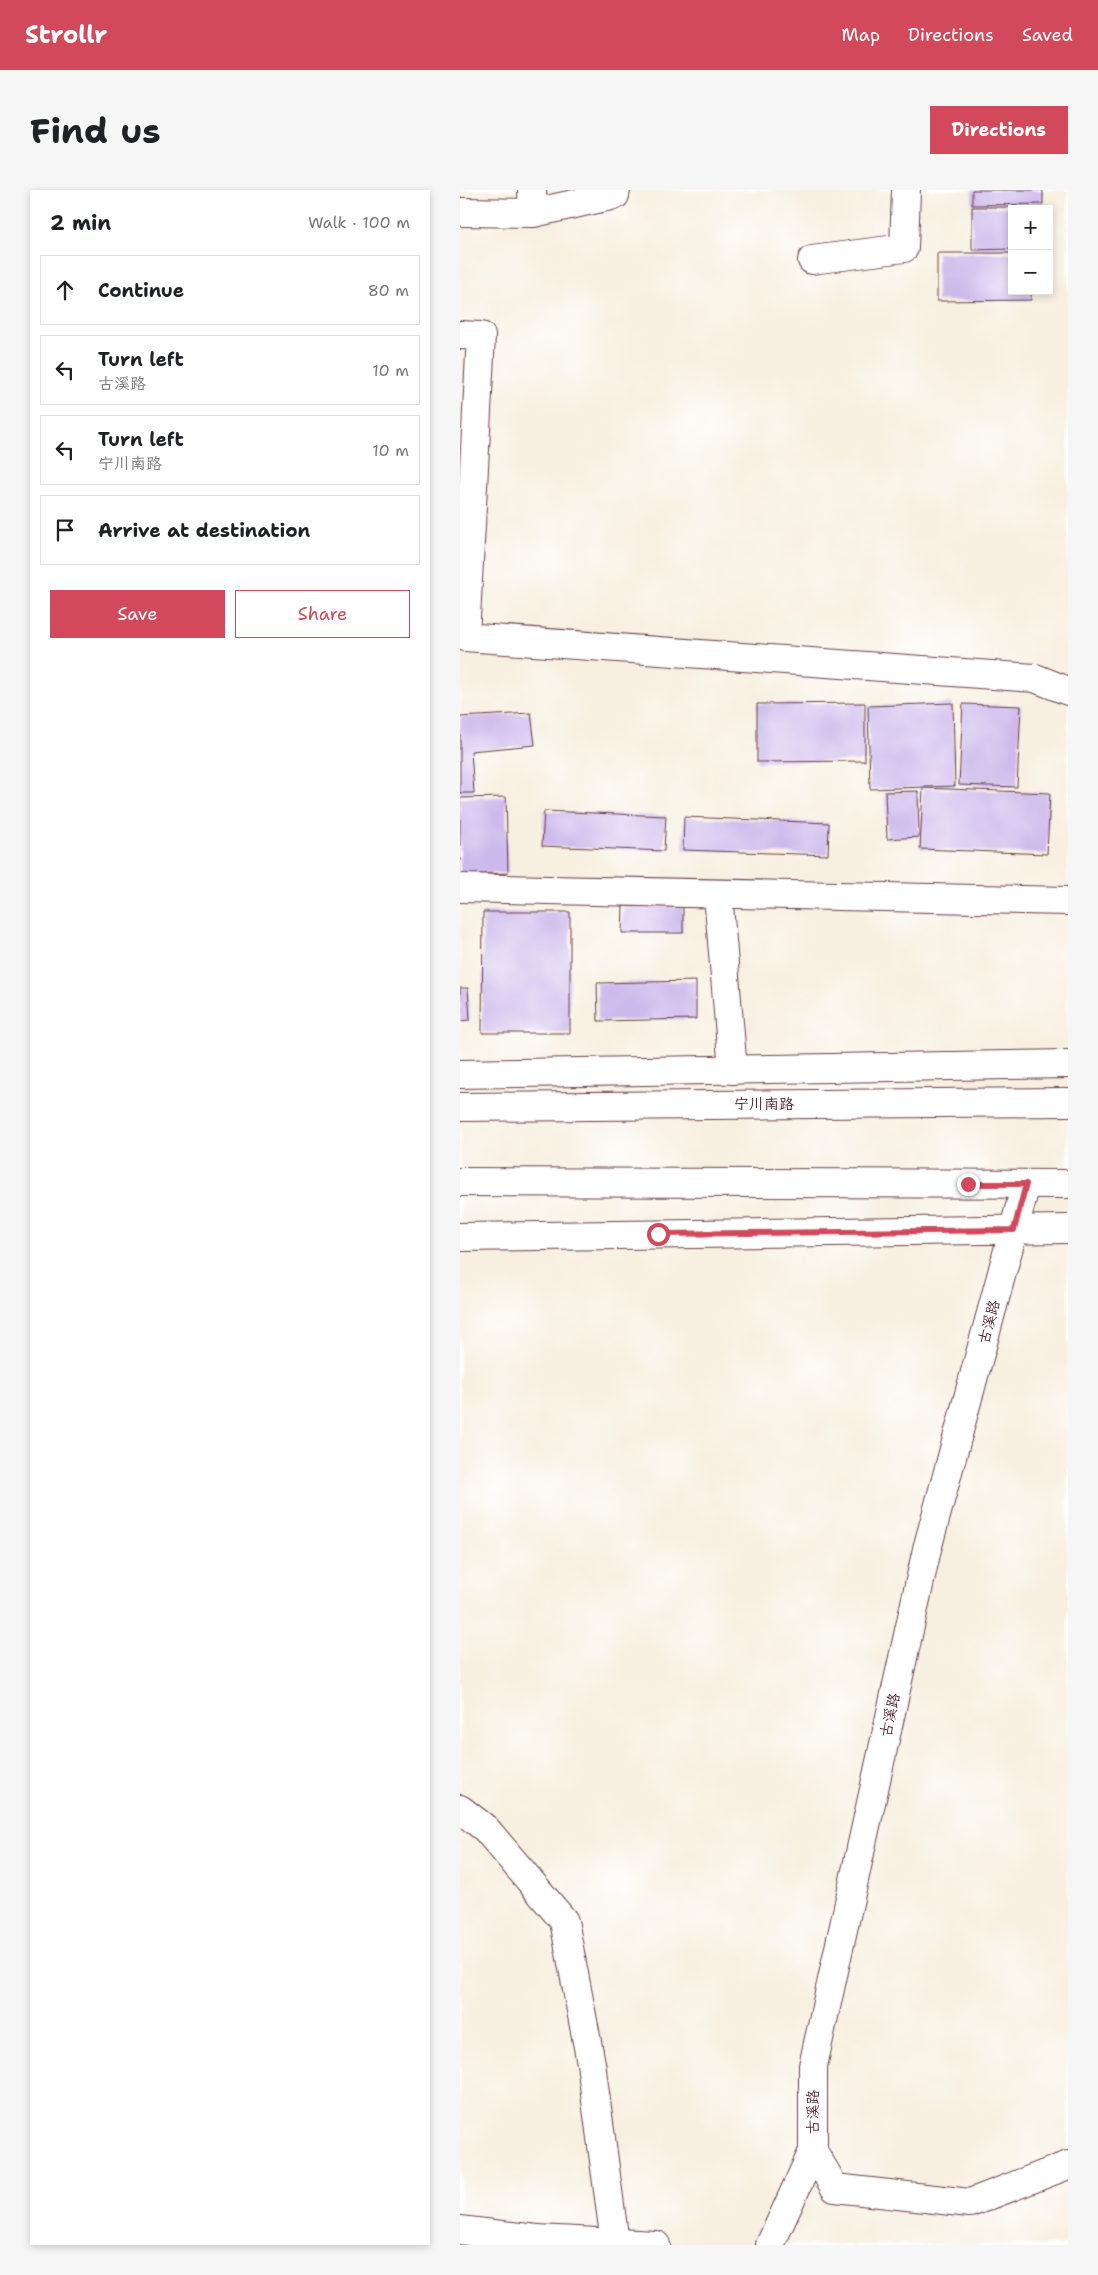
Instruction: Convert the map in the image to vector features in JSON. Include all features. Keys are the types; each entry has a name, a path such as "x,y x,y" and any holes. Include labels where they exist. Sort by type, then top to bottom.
{"street":[{"path":"460,212 533,201 615,195 616,190"},
{"path":"812,260 904,248 906,190"},
{"path":"460,335 481,336 465,637 1035,678 1068,692"},
{"path":"460,888 1068,901"},
{"path":"718,894 733,1070"},
{"path":"460,1074 1068,1064"},
{"name":"宁川南路","path":"460,1107 1068,1102"},
{"path":"460,1182 1068,1184"},
{"name":"古溪路","path":"770,2245 813,2151 813,2066 927,1549 1026,1184"},
{"path":"460,1237 1068,1229"},
{"path":"460,1809 486,1829 564,1921 591,2063 615,2243"},
{"path":"813,2151 835,2188 970,2203 1068,2166"},
{"path":"460,2230 538,2242 656,2245"}],"building":[{"path":"972,190 1043,190 1043,204 972,205"},
{"path":"972,207 1008,207 1008,249 972,250"},
{"path":"937,253 1008,253 1008,295 1031,295 1031,300 937,301"},
{"path":"865,703 865,761 757,762 757,704"},
{"path":"953,703 955,786 870,789 868,706"},
{"path":"963,704 1021,706 1017,787 959,785"},
{"path":"531,713 535,745 471,751 474,793 460,793 460,717"},
{"path":"923,788 1050,793 1047,854 920,849"},
{"path":"918,791 919,837 887,839 885,792"},
{"path":"506,797 508,873 460,875 460,798"},
{"path":"544,811 666,816 664,851 542,846"},
{"path":"684,817 829,823 828,855 683,850"},
{"path":"623,906 683,907 683,933 622,933"},
{"path":"483,912 570,912 570,1033 482,1033"},
{"path":"696,981 696,1019 598,1021 597,983"},
{"path":"460,988 468,988 470,1020 460,1021"}],"route":[{"path":"658,1234 1014,1230 1026,1184 968,1184"}]}
